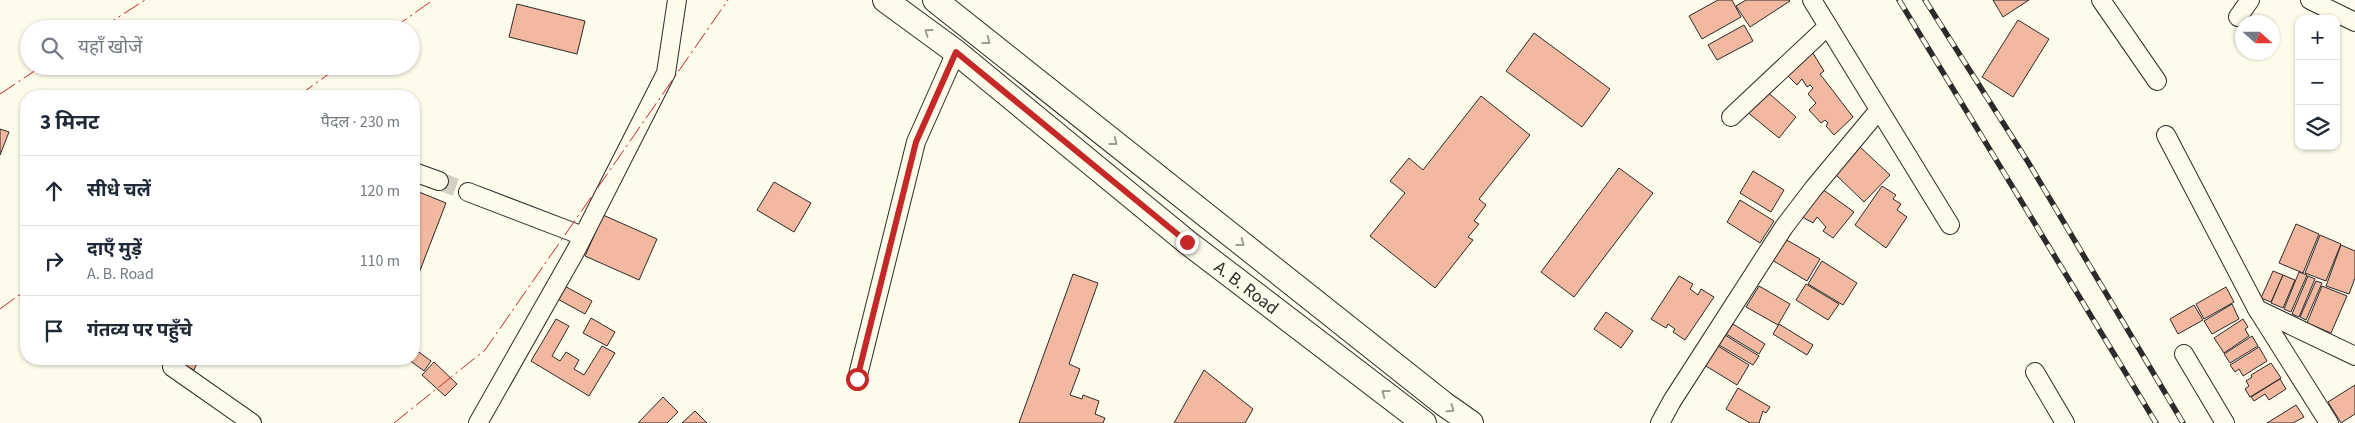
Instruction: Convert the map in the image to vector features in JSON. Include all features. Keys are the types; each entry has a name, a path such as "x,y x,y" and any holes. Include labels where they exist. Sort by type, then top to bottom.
{"main road":[{"name":"A. B. Road","path":"885,0 956,52 1187,242 1424,423"},
{"name":"A. B. Road","path":"935,0 1444,404 1471,423"}],"street":[{"path":"480,422 583,236 666,73 677,0"},
{"path":"1812,0 1878,111 1950,225"},
{"path":"2101,0 2157,82"},
{"path":"2239,15 2250,0"},
{"path":"2310,0 2355,22"},
{"path":"1731,118 1828,26"},
{"path":"857,379 916,142 956,52"},
{"path":"1660,423 1672,401 1784,227 1878,111"},
{"path":"2166,136 2257,309 2329,423"},
{"path":"420,174 439,181"},
{"path":"468,192 583,236"},
{"path":"2257,309 2355,356"},
{"path":"2184,354 2226,423"},
{"path":"172,367 252,423"},
{"path":"2035,372 2064,423"}],"building":[{"path":"1718,0 1732,0 1741,17 1702,39 1689,16"},
{"path":"1746,0 1790,1 1750,27 1736,6"},
{"path":"1993,0 2029,0 2003,17"},
{"path":"517,4 585,21 577,54 509,37"},
{"path":"2018,20 2049,39 2013,97 1982,77"},
{"path":"1744,25 1753,41 1717,60 1708,45"},
{"path":"1534,33 1610,89 1582,127 1506,71"},
{"path":"1811,50 1824,71 1820,74 1853,117 1834,135 1826,126 1828,123 1825,120 1821,123 1809,110 1816,103 1808,94 1813,88 1810,85 1807,87 1802,79 1797,85 1787,75"},
{"path":"1764,89 1796,117 1779,138 1746,111"},
{"path":"1481,96 1530,135 1479,199 1486,205 1474,221 1479,224 1468,237 1473,240 1435,288 1370,236 1405,193 1390,181 1409,158 1423,170"},
{"path":"0,129 9,132 0,155"},
{"path":"1859,146 1890,175 1864,202 1834,173"},
{"path":"1619,168 1653,193 1574,297 1541,272"},
{"path":"1753,171 1784,190 1771,212 1740,193"},
{"path":"774,182 811,203 794,232 757,210"},
{"path":"1818,186 1854,212 1833,238 1823,231 1826,227 1817,217 1813,223 1797,214"},
{"path":"1882,186 1896,195 1893,199 1901,204 1897,210 1907,217 1886,248 1855,225"},
{"path":"420,192 446,203 420,270"},
{"path":"1740,200 1774,221 1760,243 1727,222"},
{"path":"603,215 657,239 639,280 585,256"},
{"path":"2296,224 2319,234 2303,273 2279,263"},
{"path":"2320,235 2341,244 2326,281 2305,273"},
{"path":"1785,239 1820,259 1807,281 1772,260"},
{"path":"2341,245 2355,251 2355,278 2349,294 2326,286"},
{"path":"1822,261 1857,283 1843,305 1808,284"},
{"path":"2273,271 2283,275 2271,302 2261,298"},
{"path":"2299,272 2307,275 2291,312 2284,309"},
{"path":"1073,274 1098,283 1069,364 1080,369 1070,395 1082,399 1083,395 1099,401 1095,414 1105,418 1103,423 1019,423"},
{"path":"2283,275 2295,280 2283,308 2271,303"},
{"path":"1679,276 1693,284 1690,289 1698,295 1701,289 1714,297 1685,340 1673,332 1675,329 1668,324 1666,328 1651,319"},
{"path":"2308,276 2315,279 2299,317 2292,314"},
{"path":"2316,281 2322,283 2306,320 2300,317"},
{"path":"561,284 592,301 585,314 554,297"},
{"path":"1806,284 1839,304 1828,320 1796,300"},
{"path":"1759,286 1790,304 1778,325 1746,307"},
{"path":"2322,286 2347,296 2331,333 2307,323"},
{"path":"2226,287 2234,302 2204,319 2196,304"},
{"path":"2232,304 2239,319 2212,334 2204,321"},
{"path":"2194,305 2203,320 2178,334 2170,319"},
{"path":"1606,312 1633,331 1621,348 1594,329"},
{"path":"591,318 615,332 607,346 583,333"},
{"path":"556,319 569,326 552,356 560,361 566,352 579,360 574,369 584,375 602,346 615,353 589,396 531,361"},
{"path":"2243,319 2248,327 2245,329 2249,336 2224,353 2214,338"},
{"path":"1733,324 1765,344 1759,354 1726,334"},
{"path":"1779,324 1813,345 1807,355 1773,334"},
{"path":"1725,335 1759,356 1753,365 1719,345"},
{"path":"2252,336 2258,346 2230,363 2224,354"},
{"path":"1713,343 1749,365 1737,385 1701,363"},
{"path":"2259,347 2267,361 2243,376 2239,369 2235,372 2230,365"},
{"path":"420,353 431,361 424,371 416,365 420,365"},
{"path":"434,362 457,384 445,396 422,375"},
{"path":"2271,363 2281,378 2250,397 2245,389 2249,386 2246,381 2252,377 2251,375"},
{"path":"182,365 196,365 194,370"},
{"path":"1204,370 1253,409 1245,423 1174,423"},
{"path":"2280,379 2286,389 2269,400 2265,394 2254,401 2251,397"},
{"path":"2355,385 2355,414 2341,423 2328,402"},
{"path":"1738,388 1770,407 1766,413 1763,411 1759,423 1750,423 1726,409"},
{"path":"663,397 678,412 667,423 638,423"},
{"path":"2296,405 2304,417 2293,423 2267,423"},
{"path":"695,411 707,423 682,423"}],"tunnel":[{"path":"439,181 468,192"}],"railway":[{"path":"1899,0 2156,423"},
{"path":"1925,0 2028,162 2183,423"}],"power":[{"path":"114,20 145,0"},
{"path":"405,20 433,0"},
{"path":"394,423 485,350 728,0"},
{"path":"0,94 28,75"},
{"path":"306,90 327,75"},
{"path":"0,309 20,294"}],"route":[{"path":"857,379 916,142 956,52 1187,242"}]}
